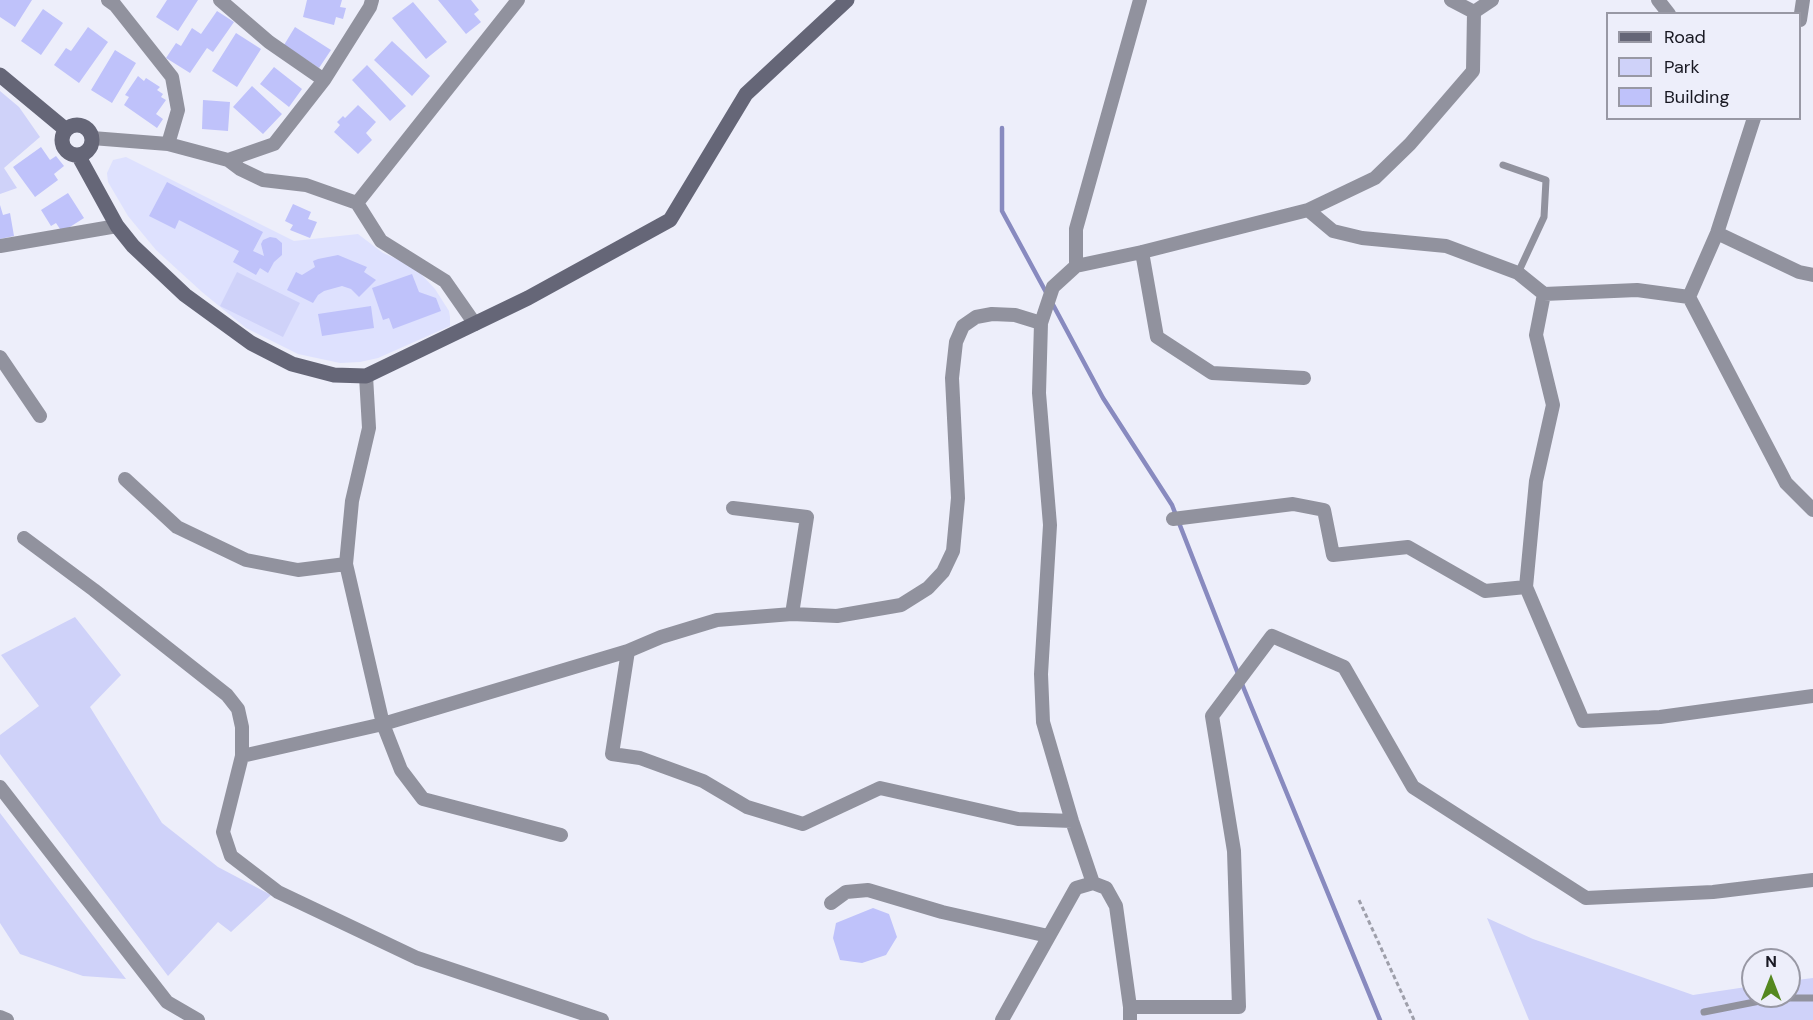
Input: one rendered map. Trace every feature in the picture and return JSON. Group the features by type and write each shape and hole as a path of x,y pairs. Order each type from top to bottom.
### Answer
{"street":[{"path":"108,0 115,5 172,77 178,110 168,144"},
{"path":"220,0 269,42 324,80"},
{"path":"228,160 274,144 324,80 370,7 372,0"},
{"path":"357,203 518,0"},
{"path":"78,155 117,226 133,246 185,295 251,343 292,364 334,375 366,376 528,298 670,220 746,94 847,0"},
{"path":"1076,266 1076,229 1140,0"},
{"path":"1451,0 1474,12"},
{"path":"1474,12 1492,0"},
{"path":"1658,0 1667,12"},
{"path":"1093,883 1043,722 1041,674 1050,525 1039,393 1041,323 1053,287 1076,266 1142,252 1308,210 1375,178 1410,144 1473,71 1474,12"},
{"path":"0,75 65,129"},
{"path":"1689,297 1717,233 1753,120"},
{"path":"74,124 84,126 91,133 92,138 90,147 83,154 78,155 73,155 64,149 61,139 65,129 74,124"},
{"path":"92,138 168,144 228,160 240,169 263,180 306,185 357,203 381,241 445,281 475,324"},
{"path":"1308,210 1333,231 1362,238 1446,246 1518,273 1544,294 1636,290 1689,297"},
{"path":"0,246 117,226"},
{"path":"1717,233 1799,272 1813,274"},
{"path":"1142,252 1157,337 1212,373 1304,378"},
{"path":"1544,294 1536,335 1553,405 1536,481 1526,587 1583,721 1660,717 1813,696"},
{"path":"1689,297 1786,483 1813,510"},
{"path":"242,756 383,724 628,651 661,637 717,620 792,614 837,616 901,605 928,588 943,572 952,551 958,498 952,378 956,342 963,326 976,317 992,314 1015,315 1041,323"},
{"path":"0,357 40,416"},
{"path":"366,376 369,428 352,501 346,564 383,724 401,770 423,799 561,835"},
{"path":"125,479 177,527 246,560 298,570 346,564"},
{"path":"1173,519 1293,504 1324,510 1334,555 1408,546 1485,591 1526,587"},
{"path":"733,508 807,517 792,614"},
{"path":"24,538 227,695 238,709 242,727 242,756 223,832 231,856 278,892 417,958 602,1020"},
{"path":"1002,1020 1076,888 1093,883 1106,888 1116,906 1130,1013 1239,1007 1233,851 1212,716 1272,636 1344,667 1413,787 1586,898 1713,892 1813,879"},
{"path":"628,651 612,754 640,758 702,781 747,807 803,824 880,788 1018,819 1072,821"},
{"path":"0,787 167,1002 198,1020"},
{"path":"831,903 846,892 868,890 942,912 1048,936"},
{"path":"0,1017 8,1020"}],"lane":[{"path":"1503,165 1546,180 1544,217 1518,273"},
{"path":"1704,1012 1775,998 1813,998"}],"path":[{"path":"1359,900 1414,1020"}],"shaded area":[{"path":"126,157 294,241 358,234 383,253 404,262 420,273 435,289 449,311 450,326 378,358 340,363 298,354 246,328 156,250 128,216 108,182 107,173 113,160"}],"green space":[{"path":"0,91 19,107 40,137 4,168 17,188 0,194"},
{"path":"237,272 300,303 283,337 220,306"},
{"path":"75,617 121,675 90,707 162,823 218,867 271,895 231,932 218,922 168,976 0,754 0,735 39,706 1,655"},
{"path":"0,813 126,979 83,976 20,954 0,923"},
{"path":"1487,918 1533,939 1693,995 1741,988 1741,1008 1801,1008 1801,980 1813,978 1813,1020 1529,1020"}],"building":[{"path":"0,0 32,0 15,27 0,17"},
{"path":"167,0 198,0 178,31 156,17"},
{"path":"307,0 342,0 340,7 346,8 343,19 336,17 334,25 303,17"},
{"path":"438,0 471,0 479,10 474,14 481,22 466,34"},
{"path":"413,2 447,42 426,59 392,18"},
{"path":"43,9 63,23 41,55 21,41"},
{"path":"217,11 234,22 213,52 207,48 190,73 166,58 176,43 181,46 192,28 201,34"},
{"path":"88,27 108,42 79,83 54,65 66,48 71,51"},
{"path":"295,27 331,50 319,68 284,45"},
{"path":"236,33 261,49 237,87 212,71"},
{"path":"392,41 430,76 412,96 374,60"},
{"path":"115,50 136,63 112,103 91,90"},
{"path":"367,65 406,106 390,121 352,80"},
{"path":"274,67 302,89 289,107 260,84"},
{"path":"138,76 160,87 157,90 166,100 156,114 163,119 157,128 124,105 129,97 125,95"},
{"path":"252,86 282,114 263,134 233,107"},
{"path":"203,100 230,102 228,131 202,129"},
{"path":"358,105 376,122 366,133 372,140 358,154 334,132 340,125 337,122 343,116 345,118"},
{"path":"41,147 50,160 56,156 64,166 54,174 58,180 35,197 13,167"},
{"path":"167,182 263,232 253,251 264,256 261,244 263,240 270,237 282,243 282,255 274,262 268,273 260,268 256,275 233,262 239,251 179,220 175,229 149,216"},
{"path":"68,193 84,218 62,232 56,223 51,226 41,210"},
{"path":"293,204 311,212 308,219 317,222 310,238 290,230 293,225 285,221"},
{"path":"0,205 3,215 10,213 14,236 0,239"},
{"path":"338,255 367,267 364,272 376,280 359,297 351,289 342,286 324,291 313,303 287,290 296,272 302,275 315,267 313,261"},
{"path":"412,274 419,292 436,298 441,311 393,329 389,318 383,320 372,288"},
{"path":"371,306 374,328 322,336 318,314"},
{"path":"873,908 889,914 897,937 886,955 862,963 840,960 833,938 836,923"}],"waterway":[{"path":"1002,128 1002,211 1047,294"},
{"path":"1051,301 1103,398 1172,505 1244,689 1380,1020"}]}
